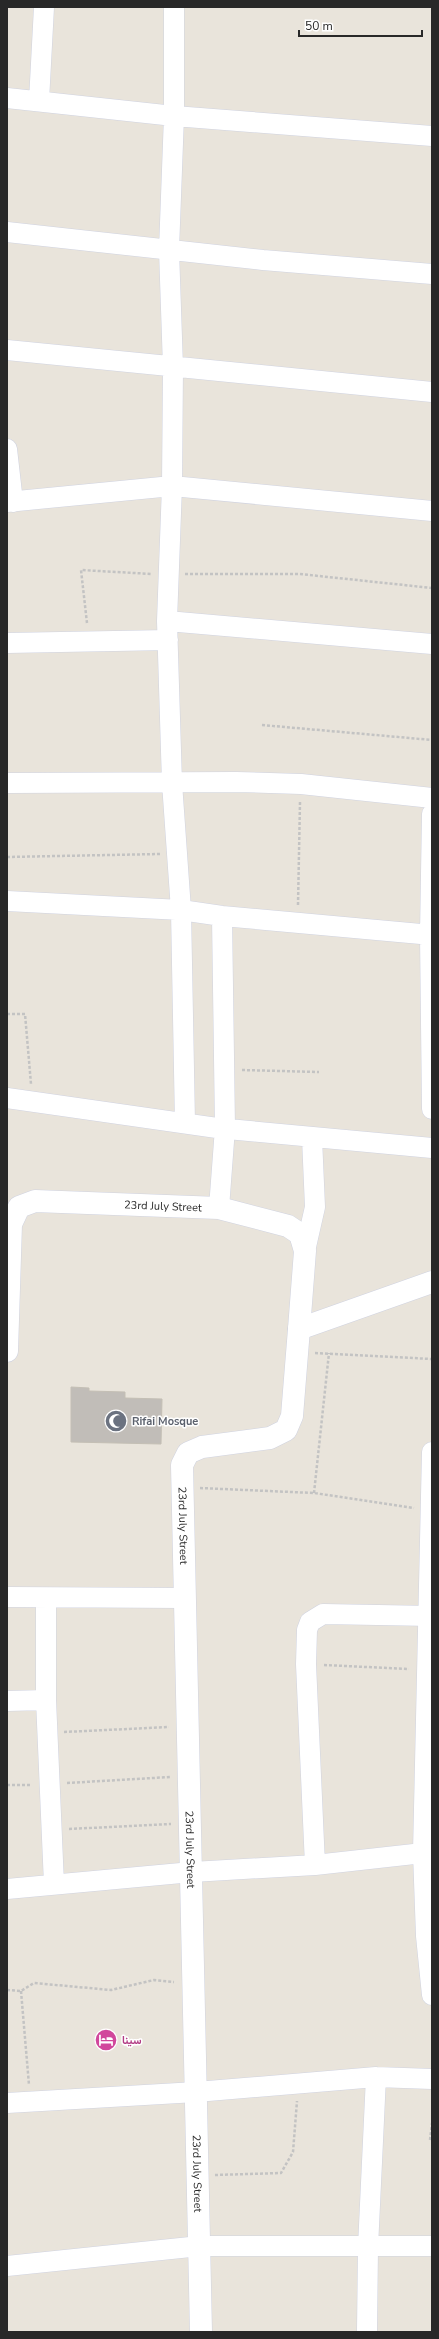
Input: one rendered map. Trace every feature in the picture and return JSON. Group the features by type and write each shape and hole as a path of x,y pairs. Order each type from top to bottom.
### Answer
{"street":[{"path":"39,101 44,7"},
{"path":"174,7 174,116 169,250 173,366 172,486 168,574 168,630 172,783 181,910 185,1123"},
{"path":"7,98 174,116 432,136"},
{"path":"7,232 169,250 432,274"},
{"path":"7,350 432,392"},
{"path":"7,449 10,502 172,486 432,511"},
{"path":"7,643 89,642 168,630 432,644"},
{"path":"7,783 236,782 301,784 432,798"},
{"path":"432,814 432,1109"},
{"path":"7,901 181,910 222,916 431,935"},
{"path":"218,1208 225,1128 222,916"},
{"path":"7,1098 225,1128 312,1138 432,1148"},
{"path":"305,1251 315,1207 312,1138"},
{"name":"23rd July Street","path":"7,1351 11,1224 19,1207 35,1201 218,1208 288,1226 300,1234 305,1251 292,1416 286,1430 270,1438 202,1447 188,1453 182,1465 186,1598 188,1776 192,1872 192,1983 199,2176 201,2332"},
{"path":"299,1329 432,1282"},
{"path":"432,1452 429,1616 426,1670 426,1936 432,1995"},
{"path":"7,1597 186,1598"},
{"path":"46,1598 46,1700 54,1884"},
{"path":"314,1865 306,1664 307,1630 310,1622 323,1614 429,1616"},
{"path":"7,1702 46,1700"},
{"path":"7,1889 192,1872 314,1865 427,1852"},
{"path":"7,2103 196,2092 376,2077 432,2079"},
{"path":"367,2332 368,2246 376,2077"},
{"path":"7,2266 200,2246 432,2246"}],"path":[{"path":"89,642 81,570 168,574 300,574 432,588"},
{"path":"262,725 432,740"},
{"path":"297,923 301,784"},
{"path":"7,857 176,854"},
{"path":"7,1014 25,1014 33,1101"},
{"path":"225,1069 262,1072 319,1072"},
{"path":"297,1352 432,1359"},
{"path":"314,1493 329,1353"},
{"path":"182,1488 314,1493 430,1510"},
{"path":"306,1664 426,1670"},
{"path":"48,1733 188,1726"},
{"path":"7,1785 188,1776"},
{"path":"52,1830 190,1823"},
{"path":"7,1990 21,1992 34,1983 111,1990 154,1980 192,1983"},
{"path":"21,1992 30,2101"},
{"path":"199,2176 281,2173 293,2152 298,2083"},
{"path":"430,2140 432,2123"}],"building":[{"name":"Rifai Mosque","path":"71,1387 89,1388 89,1391 125,1392 125,1398 162,1399 161,1444 71,1442"}],"place":[{"name":"Rifai Mosque","path":"116,1421"},
{"name":"سينا","path":"106,2040"}]}
